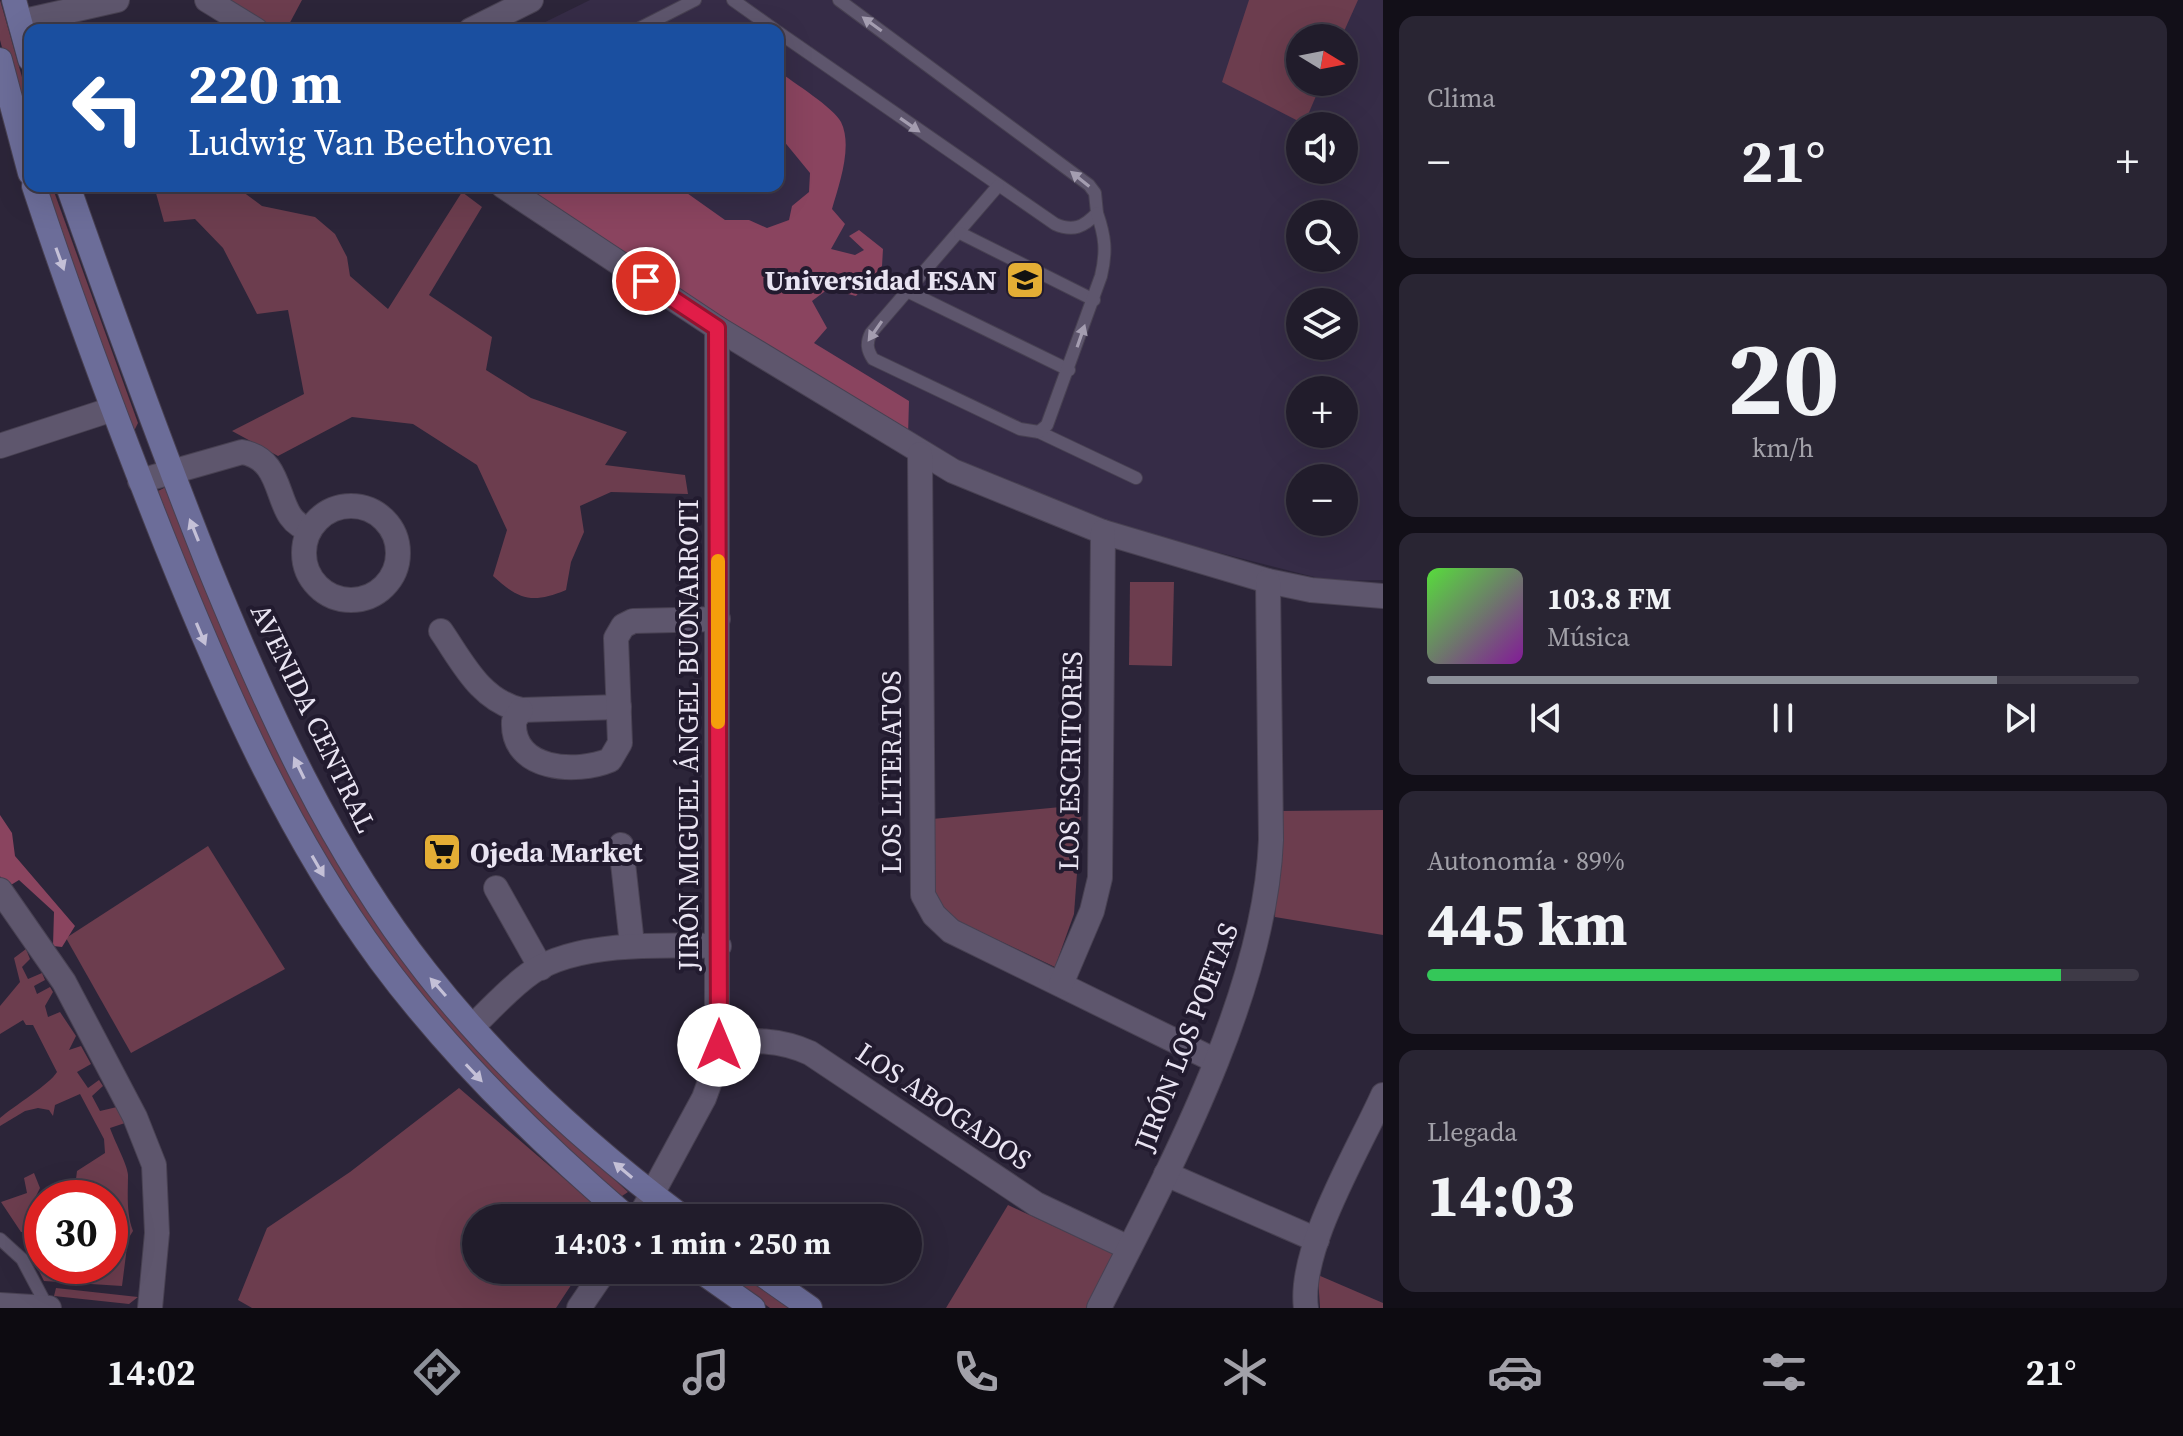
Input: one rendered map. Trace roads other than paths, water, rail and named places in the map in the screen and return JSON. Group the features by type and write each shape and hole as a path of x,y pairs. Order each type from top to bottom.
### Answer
{"street":[{"path":"24,37 17,11 117,0"},
{"path":"207,0 246,24"},
{"path":"483,24 531,0"},
{"path":"0,60 24,150"},
{"path":"36,192 140,481 224,688 283,803 343,907 398,984 451,1048 585,1182 611,1204"},
{"name":"AVENIDA CENTRAL","path":"70,192 170,472 255,679 310,791 403,941 473,1026 533,1087 665,1204"},
{"path":"512,192 717,328 920,454 953,471 1103,532 1268,581 1311,590 1383,596"},
{"name":"JIRÓN MIGUEL ÁNGEL BUONARROTI","path":"645,1204 710,1086 719,1045 717,328"},
{"path":"0,446 113,409"},
{"path":"140,481 242,452 256,454 268,463 291,518 299,527 310,529"},
{"name":"LOS LITERATOS","path":"920,454 923,895 934,915 951,931 1214,1060"},
{"name":"LOS ESCRITORES","path":"1061,984 1092,911 1100,878 1103,532"},
{"name":"JIRÓN LOS POETAS","path":"1099,1308 1166,1174 1249,970 1269,882 1268,581"},
{"path":"521,710 514,721 519,741 534,760 560,767 610,760 620,743 616,638 623,626 633,621 718,619"},
{"path":"441,631 484,694 521,710 619,707"},
{"path":"621,845 632,944"},
{"path":"496,888 541,968"},
{"path":"0,890 64,982 135,1117 154,1165 157,1233 150,1308"},
{"path":"473,1026 511,990 541,968 632,944 719,946"},
{"name":"LOS ABOGADOS","path":"719,1045 736,1041 783,1043 810,1053 1036,1204 1129,1248"},
{"path":"1306,1308 1307,1266 1383,1095"},
{"path":"1166,1174 1317,1240"},
{"path":"579,1308 595,1284"},
{"path":"719,1284 753,1308"},
{"path":"776,1284 810,1308"},
{"path":"3,1305 48,1308"}],"lane":[{"path":"648,24 695,0"},
{"path":"733,0 767,24"},
{"path":"839,0 1089,185 1095,193 1107,255 1069,370 1047,425 1039,432"},
{"path":"784,36 998,186 1065,229 1088,223 1097,213"},
{"path":"998,186 871,333 867,346 873,359 1020,429 1039,432 1136,478"},
{"path":"960,233 1094,300"},
{"path":"909,292 1069,370"},
{"path":"0,1239 22,1259 48,1308"}],"place":[{"name":"Universidad ESAN","path":"1025,280"},
{"name":"Ojeda Market","path":"442,852"}]}
